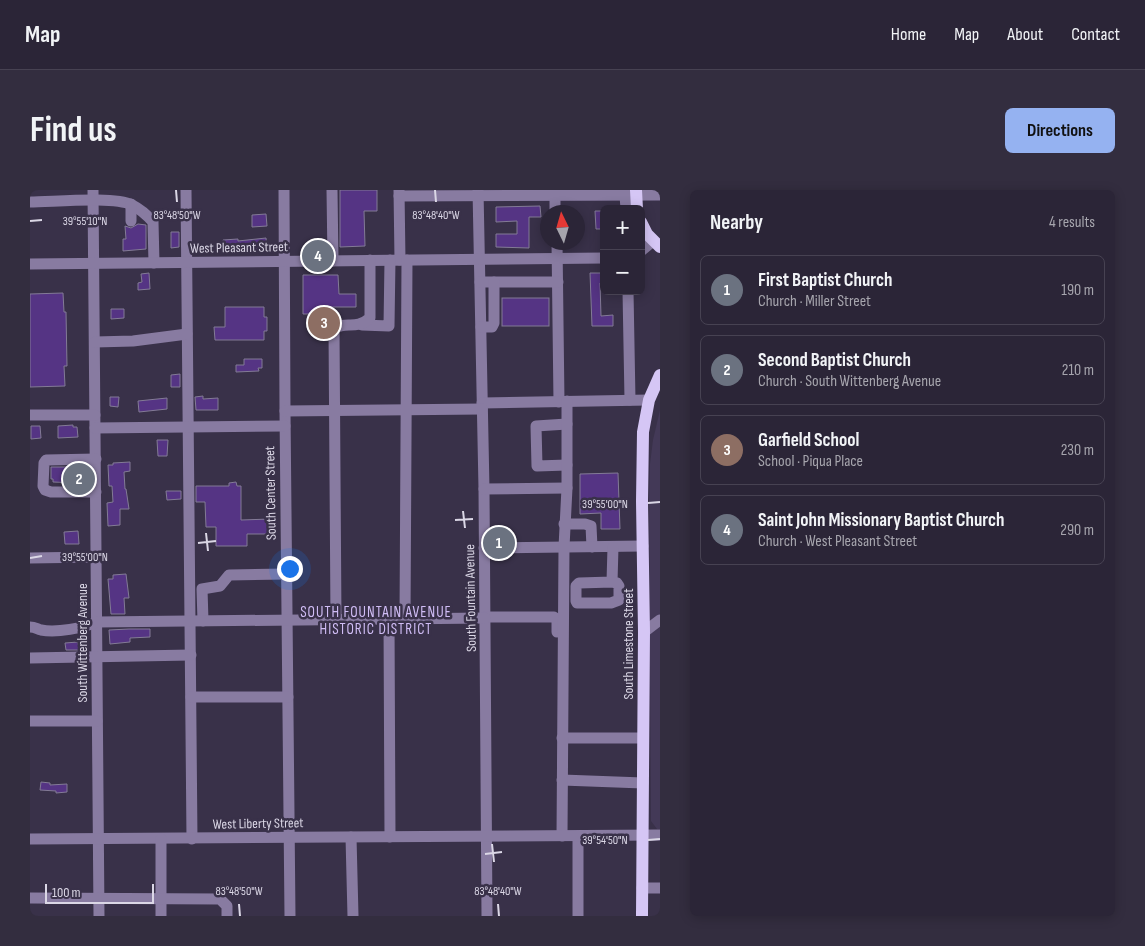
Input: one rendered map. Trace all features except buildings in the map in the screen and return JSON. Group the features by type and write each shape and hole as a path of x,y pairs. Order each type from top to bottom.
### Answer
{"main road":[{"path":"645,230 656,244"},
{"name":"South Limestone Street","path":"642,916 644,432 650,400 660,375"}],"street":[{"path":"186,190 192,839"},
{"name":"South Center Street","path":"284,190 290,916"},
{"path":"332,190 333,261"},
{"path":"406,619 407,410 399,260 399,193 660,195"},
{"name":"South Fountain Avenue","path":"478,193 484,488 486,916"},
{"path":"30,202 93,196 131,204 153,222 154,263"},
{"name":"South Wittenberg Avenue","path":"93,196 98,916"},
{"path":"131,204 131,220"},
{"path":"643,250 656,244"},
{"path":"557,250 563,401 567,424 567,488 564,524 562,836"},
{"name":"West Pleasant Street","path":"30,264 600,258"},
{"path":"362,325 370,318 370,260"},
{"path":"336,620 334,329 339,326 389,326 399,260"},
{"path":"480,282 558,282"},
{"path":"481,327 492,327 494,324 494,282"},
{"path":"628,295 630,400"},
{"path":"95,342 133,341 188,334"},
{"path":"285,411 407,410 563,401 650,400"},
{"path":"30,415 95,414"},
{"path":"567,424 536,426 537,466 567,465"},
{"path":"96,428 285,426"},
{"path":"96,459 46,460 44,463 43,486 45,490 51,492 96,492"},
{"path":"484,488 567,488"},
{"path":"564,524 585,524 591,526 592,547"},
{"path":"484,548 643,546"},
{"path":"612,582 613,547"},
{"path":"30,558 96,557"},
{"path":"204,621 202,589 220,586 229,575 286,574"},
{"path":"30,627 41,630 85,628 97,622 554,617 557,620 557,636"},
{"path":"389,619 390,837"},
{"path":"644,632 660,620"},
{"path":"30,658 191,655"},
{"path":"191,697 288,697"},
{"path":"30,721 97,721"},
{"path":"562,738 643,738"},
{"path":"562,780 643,783"},
{"name":"West Liberty Street","path":"30,839 660,835"},
{"path":"578,836 578,916"},
{"path":"351,837 353,916"},
{"path":"161,839 161,916"},
{"path":"642,888 660,888"},
{"path":"30,898 220,900 227,906 227,916"}],"shaded area":[{"path":"660,410 660,829 657,829 651,821 649,501 650,464"}],"place":[{"name":"Saint John Missionary Baptist Church","path":"318,256"},
{"name":"Garfield School","path":"324,323"},
{"name":"Second Baptist Church","path":"79,479"},
{"name":"First Baptist Church","path":"499,543"}],"district":[{"name":"SOUTH FOUNTAIN AVENUE HISTORIC DISTRICT","path":"376,620"}]}
